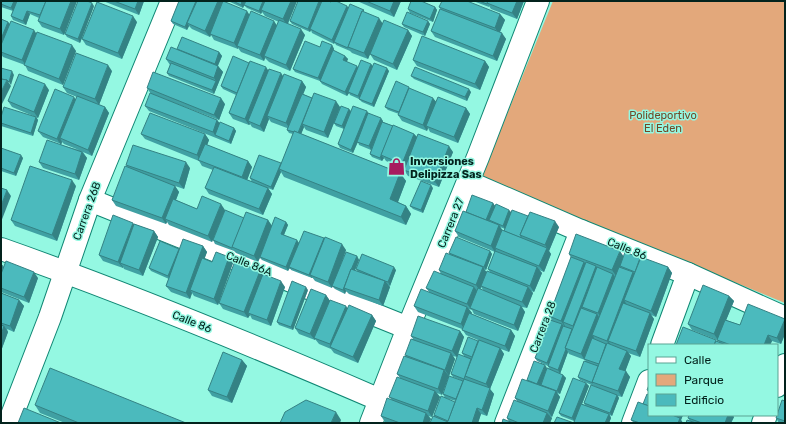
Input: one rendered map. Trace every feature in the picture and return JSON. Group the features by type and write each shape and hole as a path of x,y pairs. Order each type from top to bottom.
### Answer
{"street":[{"name":"Carrera 26B","path":"9,423 50,317 90,200 172,1"},
{"name":"Carrera 27","path":"372,423 408,328 468,182 538,1"},
{"name":"Calle 86","path":"468,182 580,231 688,274 785,318"},
{"name":"Calle 86A","path":"90,200 408,328"},
{"name":"Carrera 28","path":"506,423 580,231"},
{"name":"Calle 86","path":"1,249 65,272 278,356 380,400"},
{"path":"662,344 688,274"},
{"path":"778,383 785,365"},
{"path":"633,423 648,384"}],"green space":[{"name":"Polideportivo El Eden","path":"553,1 785,1 785,303 481,178"}],"building":[{"path":"1,1 14,1 11,8 1,4"},
{"path":"17,1 46,1 40,15 27,11 23,21 11,16"},
{"path":"46,1 71,1 60,29 38,21"},
{"path":"78,1 87,1 92,3 78,39 65,34"},
{"path":"114,1 138,1 135,9"},
{"path":"179,1 196,1 185,27 171,21"},
{"path":"197,1 218,1 205,31 187,23"},
{"path":"223,1 247,11 234,43 210,34"},
{"path":"233,1 242,1 241,5"},
{"path":"246,1 263,1 259,11 244,5"},
{"path":"265,1 291,1 283,19 261,10"},
{"path":"298,1 319,1 308,29 290,21"},
{"path":"322,1 336,1 347,6 332,40 310,29"},
{"path":"366,1 394,1 390,11"},
{"path":"411,1 421,1 435,7 430,19 408,9"},
{"path":"442,1 467,1 500,14 495,28 439,7"},
{"path":"479,1 488,1 487,4"},
{"path":"488,1 517,1 512,13 487,3"},
{"path":"97,2 133,16 118,53 82,39"},
{"path":"350,4 364,10 362,11 348,48 334,42"},
{"path":"440,9 502,33 493,56 431,31"},
{"path":"251,11 274,21 260,55 237,46"},
{"path":"362,11 379,18 364,53 348,47"},
{"path":"407,12 428,21 423,32 402,24"},
{"path":"1,19 8,22 1,39"},
{"path":"279,20 301,29 286,65 264,56"},
{"path":"384,20 408,30 393,64 370,54"},
{"path":"11,21 34,30 22,60 1,52 1,45"},
{"path":"37,32 72,45 59,79 24,65"},
{"path":"422,36 485,61 475,84 413,60"},
{"path":"182,37 219,52 215,64 177,49"},
{"path":"305,41 320,47 322,41 332,45 318,78 293,69"},
{"path":"171,47 218,66 214,78 166,59"},
{"path":"333,50 345,56 343,60 357,66 345,92 320,81"},
{"path":"76,53 108,65 95,99 63,87"},
{"path":"233,56 249,63 237,93 221,86"},
{"path":"361,60 371,64 358,96 348,92"},
{"path":"250,61 266,67 245,119 229,113"},
{"path":"171,63 216,81 212,90 167,73"},
{"path":"374,63 387,68 372,104 359,99"},
{"path":"415,67 469,89 465,97 411,76"},
{"path":"1,68 12,71 9,82 1,79"},
{"path":"269,69 281,73 260,126 248,121"},
{"path":"153,72 221,98 214,115 147,88"},
{"path":"19,74 45,84 34,112 8,101"},
{"path":"284,74 302,81 286,123 267,116"},
{"path":"1,79 7,80 1,92"},
{"path":"396,81 409,87 399,112 385,107"},
{"path":"409,88 433,98 423,125 398,115"},
{"path":"55,89 74,97 57,139 38,131"},
{"path":"150,93 217,120 213,132 145,106"},
{"path":"314,93 336,101 324,132 302,124"},
{"path":"302,94 312,98 298,133 287,130"},
{"path":"77,96 105,107 88,150 60,138"},
{"path":"438,97 466,108 454,137 426,126"},
{"path":"341,106 349,109 342,126 334,123"},
{"path":"353,106 367,111 351,150 338,144"},
{"path":"4,107 36,117 31,133 1,123"},
{"path":"150,113 205,134 197,155 141,134"},
{"path":"368,113 381,118 369,146 357,142"},
{"path":"220,122 234,128 229,141 215,135"},
{"path":"382,122 393,126 380,158 370,154"},
{"path":"393,125 414,134 402,164 381,155"},
{"path":"294,131 400,173 390,199 406,206 401,217 279,169"},
{"path":"418,134 449,146 435,182 404,170"},
{"path":"47,140 82,152 75,174 39,162"},
{"path":"205,144 248,161 242,177 198,160"},
{"path":"133,145 186,162 179,183 126,165"},
{"path":"1,148 21,155 14,173 1,168"},
{"path":"259,155 281,163 271,187 250,178"},
{"path":"30,166 72,180 52,235 11,220"},
{"path":"125,166 175,186 162,218 112,200"},
{"path":"214,167 268,188 259,209 205,188"},
{"path":"421,181 431,185 421,210 410,206"},
{"path":"1,188 7,190 1,206"},
{"path":"472,195 493,203 486,220 466,212"},
{"path":"202,196 221,204 208,236 165,219 173,199 197,209"},
{"path":"496,204 509,210 503,226 489,220"},
{"path":"225,210 244,218 232,248 213,240"},
{"path":"512,210 528,216 520,235 521,238 504,231"},
{"path":"463,211 499,225 491,246 455,231"},
{"path":"246,212 268,220 254,256 232,247"},
{"path":"530,212 555,221 545,245 520,235"},
{"path":"113,215 133,223 118,262 99,255"},
{"path":"275,217 286,222 281,234 297,240 286,267 260,257"},
{"path":"134,224 154,231 139,270 120,263"},
{"path":"502,230 547,248 539,266 495,248"},
{"path":"304,231 324,238 309,275 289,267"},
{"path":"576,234 620,251 612,270 569,254"},
{"path":"325,237 342,244 328,282 310,275"},
{"path":"456,237 490,251 484,267 449,253"},
{"path":"183,239 203,246 186,293 166,286"},
{"path":"160,241 179,249 168,276 149,268"},
{"path":"495,251 537,267 530,286 488,269"},
{"path":"216,252 229,257 214,299 190,290 202,258 212,262"},
{"path":"346,252 357,256 343,290 332,286"},
{"path":"625,252 640,258 635,272 620,266"},
{"path":"446,253 483,267 476,285 439,270"},
{"path":"362,254 394,267 388,282 356,269"},
{"path":"571,257 584,262 561,321 549,316"},
{"path":"641,257 668,267 651,311 624,300"},
{"path":"6,261 34,272 24,297 1,288 1,274"},
{"path":"235,261 260,271 244,312 219,303"},
{"path":"586,262 596,266 573,326 563,322"},
{"path":"597,267 613,274 598,313 582,307"},
{"path":"619,267 633,272 607,341 592,335"},
{"path":"351,269 385,281 379,300 344,288"},
{"path":"434,271 474,287 467,304 426,288"},
{"path":"487,271 528,287 522,302 481,286"},
{"path":"263,274 281,281 267,320 248,313"},
{"path":"292,281 306,287 291,327 277,322"},
{"path":"703,285 729,296 714,334 688,324"},
{"path":"478,288 521,306 514,325 470,308"},
{"path":"311,289 326,295 310,334 295,328"},
{"path":"421,289 467,307 461,324 414,306"},
{"path":"1,293 19,300 10,326 1,323"},
{"path":"330,300 346,306 330,344 314,338"},
{"path":"623,303 650,313 636,351 608,341"},
{"path":"748,304 785,319 777,338 768,335 764,344 728,344 717,340 725,320 740,325"},
{"path":"349,305 372,315 353,357 330,347"},
{"path":"581,308 597,314 581,354 565,348"},
{"path":"469,313 511,330 505,346 462,330"},
{"path":"418,316 460,331 452,351 411,336"},
{"path":"550,320 562,324 547,363 535,358"},
{"path":"1,325 4,326 1,335"},
{"path":"563,326 572,329 558,370 548,366"},
{"path":"683,327 716,340 714,344 676,344"},
{"path":"468,337 478,341 472,357 462,353"},
{"path":"592,338 606,344 599,364 584,359"},
{"path":"411,339 451,353 445,370 405,355"},
{"path":"479,340 500,348 486,384 465,376"},
{"path":"716,341 724,344 714,344"},
{"path":"607,343 627,351 619,369 626,371 618,391 592,382"},
{"path":"223,352 242,360 227,397 208,390"},
{"path":"458,354 471,359 464,379 451,374"},
{"path":"404,356 444,370 438,389 397,374"},
{"path":"534,361 545,365 537,384 527,380"},
{"path":"584,361 598,366 592,382 593,383 578,377"},
{"path":"50,368 186,423 79,423 35,405"},
{"path":"547,368 563,375 557,391 541,385"},
{"path":"449,376 463,381 456,399 443,394"},
{"path":"397,377 435,391 428,411 389,397"},
{"path":"573,378 586,383 572,418 559,413"},
{"path":"464,379 490,388 482,410 477,408 472,423 447,423"},
{"path":"522,379 556,391 548,411 515,398"},
{"path":"591,385 617,395 610,413 584,403"},
{"path":"647,394 648,406 643,404"},
{"path":"441,396 455,402 448,421 434,415"},
{"path":"387,398 426,413 423,423 400,423 381,416"},
{"path":"306,400 336,412 331,423 280,423 285,412"},
{"path":"514,400 547,413 543,423 519,423 507,418"},
{"path":"782,400 785,401 785,421 776,418 778,416"},
{"path":"638,402 648,406 648,416 675,416 680,418 678,423 640,423 631,420"},
{"path":"581,404 609,414 605,423 574,422"},
{"path":"24,408 61,423 18,423"},
{"path":"433,416 448,422 430,423"},
{"path":"689,416 728,416 725,423 702,423 688,418"},
{"path":"557,417 574,423 554,423"},
{"path":"503,419 513,423 502,423"},
{"path":"687,420 696,423 686,423"}],"place":[{"name":"Inversiones Delipizza Sas","path":"397,167"}]}
